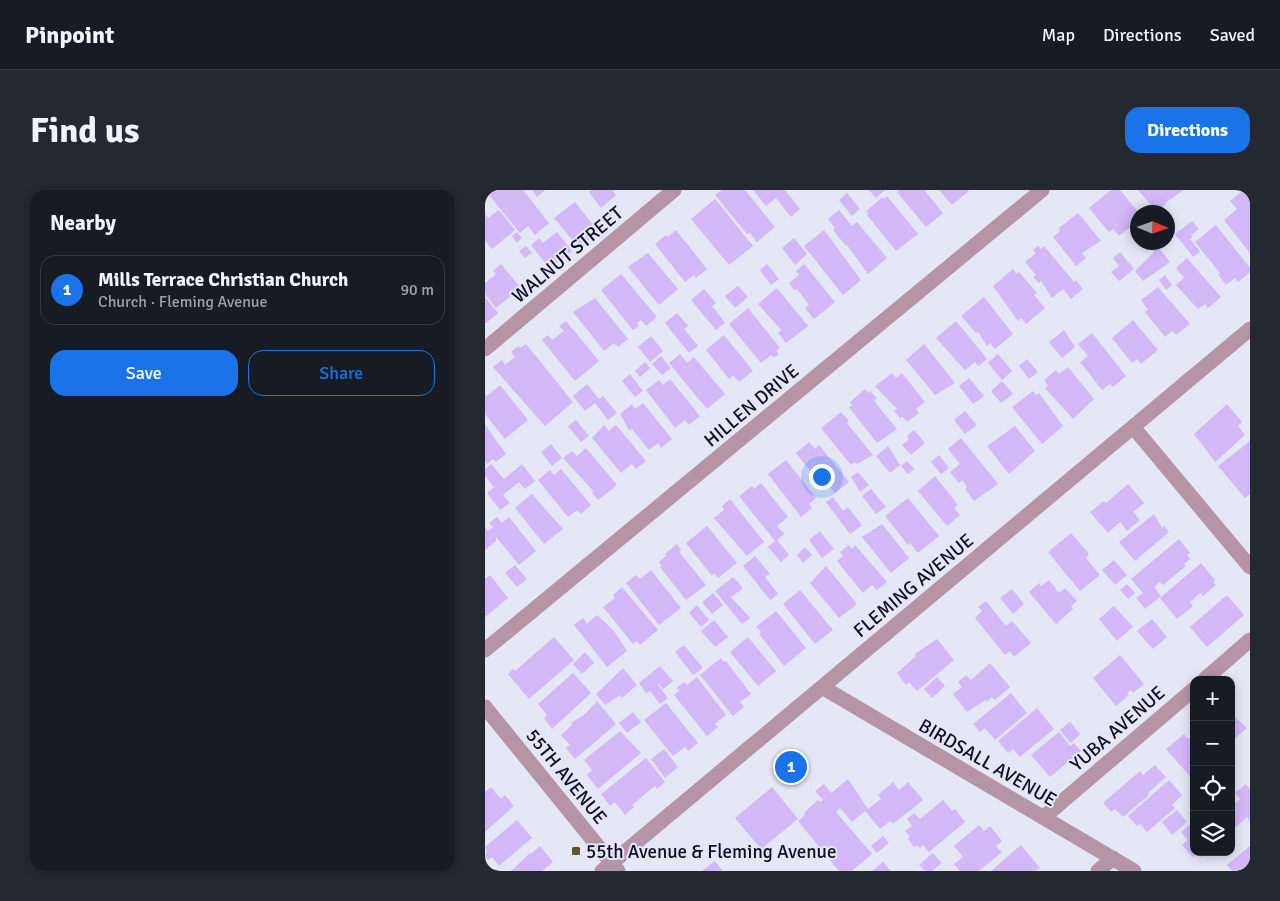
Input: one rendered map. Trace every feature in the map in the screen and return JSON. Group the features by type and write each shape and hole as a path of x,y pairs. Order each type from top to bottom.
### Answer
{"street":[{"name":"WALNUT STREET","path":"485,349 674,190"},
{"name":"HILLEN DRIVE","path":"485,650 1042,190"},
{"name":"FLEMING AVENUE","path":"610,868 822,687 1134,428 1250,329"},
{"path":"1134,428 1250,567"},
{"path":"1209,676 1250,640"},
{"name":"BIRDSALL AVENUE","path":"822,687 1135,871"},
{"name":"YUBA AVENUE","path":"1044,818 1190,692"},
{"name":"55TH AVENUE","path":"485,707 610,868"},
{"path":"1097,871 1113,858"}],"building":[{"path":"496,190 523,190 549,223 535,235 528,226 520,233 489,195"},
{"path":"532,190 545,190 537,197"},
{"path":"591,190 612,190 616,195 601,208 589,192"},
{"path":"722,190 745,190 775,227 757,242 750,233 747,234 715,195"},
{"path":"753,190 785,190 800,209 791,217 776,198 766,206"},
{"path":"869,190 885,190 876,198"},
{"path":"899,190 924,190 943,213 926,227 897,192"},
{"path":"939,190 968,190 969,191 952,205"},
{"path":"1111,190 1120,190 1132,205 1130,205 1130,227 1119,236 1113,229 1109,232 1089,208"},
{"path":"1138,190 1184,190 1165,205 1151,205"},
{"path":"1244,190 1250,196 1250,253 1224,220 1237,209 1230,201"},
{"path":"847,193 860,209 852,216 839,200"},
{"path":"887,196 918,234 896,251 867,215 866,211 883,197 884,199"},
{"path":"715,199 753,246 729,265 691,219"},
{"path":"575,202 594,226 589,230 594,236 579,248 554,218"},
{"path":"499,210 515,230 492,249 485,241 485,214 488,218"},
{"path":"839,210 852,226 857,222 887,258 868,274 847,245 833,230 835,228 828,219"},
{"path":"1078,213 1101,241 1082,253 1086,258 1076,266 1053,237 1060,231 1059,228"},
{"path":"1192,221 1199,229 1191,235 1193,237 1190,239 1200,252 1193,257 1175,234"},
{"path":"1216,225 1250,268 1250,272 1238,282 1235,278 1226,285 1218,274 1220,273 1195,242"},
{"path":"676,230 707,269 696,278 694,275 685,282 655,244"},
{"path":"824,230 861,280 843,295 804,246"},
{"path":"517,232 522,238 517,243 512,236"},
{"path":"557,232 572,251 550,269 531,245 539,238 543,243"},
{"path":"794,238 807,254 795,265 782,248"},
{"path":"526,246 532,253 525,258 519,251"},
{"path":"1038,246 1041,249 1044,246 1074,282 1076,280 1083,289 1071,299 1063,289 1052,298 1041,281 1039,283 1033,277 1036,275 1025,262 1036,253 1033,250"},
{"path":"1152,250 1161,250 1170,262 1143,281 1135,271 1154,252"},
{"path":"1120,252 1134,269 1119,281 1111,272 1119,266 1113,258"},
{"path":"648,253 678,289 659,305 628,267"},
{"path":"1187,258 1221,297 1208,308 1205,304 1198,309 1176,285 1184,278 1176,268"},
{"path":"501,264 521,288 496,308 485,294 485,283 496,274 493,271"},
{"path":"767,264 779,279 771,285 760,270"},
{"path":"804,264 835,302 814,319 805,308 809,305 797,289 794,290 789,283 799,275 796,271"},
{"path":"1013,269 1017,274 1019,272 1037,293 1034,295 1045,308 1026,324 1021,318 1018,321 993,286"},
{"path":"621,274 657,317 646,326 641,320 637,323 639,326 633,330 601,290"},
{"path":"1165,275 1172,285 1166,290 1159,280"},
{"path":"738,286 748,297 735,308 725,296"},
{"path":"1158,287 1190,324 1176,335 1172,331 1165,337 1145,312 1148,310 1141,300"},
{"path":"777,288 808,326 786,343 778,333 781,330 758,304"},
{"path":"704,289 716,303 712,306 725,323 716,330 691,300"},
{"path":"485,297 498,313 485,324"},
{"path":"984,297 1013,334 995,349 990,343 987,346 978,332 976,333 961,316"},
{"path":"595,298 628,339 618,347 614,343 604,351 573,312"},
{"path":"748,308 780,348 777,350 778,356 774,357 771,355 761,363 729,324"},
{"path":"677,313 688,326 684,329 698,346 689,353 665,323"},
{"path":"1133,320 1158,350 1141,364 1137,359 1132,363 1112,338"},
{"path":"566,321 599,361 575,381 542,340 548,335 552,340 564,331 559,326"},
{"path":"956,321 987,359 978,366 975,362 965,370 936,338"},
{"path":"1064,330 1075,347 1062,358 1049,342"},
{"path":"1092,333 1126,376 1113,387 1110,384 1102,390 1080,362 1088,356 1078,344"},
{"path":"724,335 753,371 739,382 733,375 729,379 706,350"},
{"path":"651,336 663,351 650,362 638,347"},
{"path":"526,344 573,402 545,426 493,367 502,360 505,365 515,357 511,352 518,346 520,348"},
{"path":"924,344 955,383 935,395 906,360"},
{"path":"680,354 687,363 694,357 725,394 707,409 669,363"},
{"path":"998,354 1012,371 1002,380 988,363"},
{"path":"661,356 671,368 662,375 652,364"},
{"path":"1027,359 1038,372 1029,379 1019,366"},
{"path":"645,362 650,368 640,377 635,371"},
{"path":"1068,367 1094,399 1073,419 1045,388 1048,386 1044,380 1056,370 1059,374"},
{"path":"892,373 896,378 902,373 925,402 916,409 919,413 907,422 902,416 900,418 894,411 897,409 875,386"},
{"path":"630,374 643,391 635,397 622,381"},
{"path":"969,378 984,396 973,404 959,386"},
{"path":"670,379 700,416 689,425 685,420 675,428 646,390 659,380 663,385"},
{"path":"1002,381 1013,394 1001,403 991,391"},
{"path":"587,384 599,399 603,396 617,413 608,420 595,403 585,411 573,396"},
{"path":"500,385 528,420 505,439 485,414 485,394 487,396"},
{"path":"865,389 877,398 874,401 897,429 877,443 849,407 852,405 850,402"},
{"path":"1033,391 1036,395 1039,393 1063,426 1042,444 1012,407"},
{"path":"643,403 672,439 661,448 658,443 649,450 632,429 629,430 620,414 632,404 635,409"},
{"path":"1227,404 1242,422 1238,426 1245,435 1215,462 1194,434"},
{"path":"965,411 977,425 965,434 954,420"},
{"path":"841,412 849,421 847,423 873,455 857,464 855,462 851,465 821,428"},
{"path":"576,420 589,436 581,442 568,426"},
{"path":"485,425 506,454 496,462 493,459 487,464 485,461"},
{"path":"604,425 609,431 616,425 646,461 636,469 632,464 621,473 592,438"},
{"path":"1015,426 1035,451 1009,474 987,446"},
{"path":"914,430 925,443 911,455 902,445 909,439 907,436"},
{"path":"961,438 998,484 974,501 965,489 967,487 962,480 959,483 950,472 960,464 948,449"},
{"path":"1250,441 1250,494 1245,498 1218,466"},
{"path":"809,442 815,449 819,445 849,482 835,493 827,484 823,487 796,453"},
{"path":"551,444 562,458 552,466 541,452"},
{"path":"888,446 900,465 890,473 876,456"},
{"path":"586,448 617,485 598,500 592,493 594,492 563,458 572,451 577,456"},
{"path":"939,455 949,468 941,474 931,462"},
{"path":"786,460 816,498 809,504 812,508 801,517 768,474"},
{"path":"907,461 914,469 908,474 901,466"},
{"path":"491,464 504,479 522,464 535,481 525,489 519,482 503,495 510,503 500,510 487,493 494,487 485,476 485,469"},
{"path":"561,469 591,505 581,514 577,510 568,517 538,480 550,470 554,475"},
{"path":"858,472 869,485 860,492 851,477"},
{"path":"935,476 958,505 954,508 960,515 947,526 918,491"},
{"path":"761,483 788,517 777,526 784,534 777,540 789,555 781,562 768,547 775,541 739,496 752,486 754,489"},
{"path":"1128,484 1144,503 1133,512 1140,520 1127,531 1120,522 1108,533 1090,512 1104,501 1106,503"},
{"path":"871,489 886,507 876,514 862,496"},
{"path":"532,494 563,529 544,544 515,508"},
{"path":"833,497 843,511 848,507 862,525 850,534 826,502"},
{"path":"908,498 939,536 918,553 910,543 908,545 885,516"},
{"path":"730,499 764,542 747,556 714,518 724,510 722,506"},
{"path":"1154,514 1162,528 1164,526 1169,532 1135,561 1119,542"},
{"path":"497,517 502,523 509,517 536,551 519,565 496,537 496,541 485,550 485,527 488,531 493,527 489,523"},
{"path":"882,524 909,558 891,573 862,537"},
{"path":"707,526 737,563 718,578 714,573 712,576 686,543"},
{"path":"820,531 834,549 822,558 809,540"},
{"path":"1071,533 1089,554 1086,558 1100,575 1080,591 1048,552"},
{"path":"1179,539 1190,553 1187,555 1190,559 1184,564 1186,566 1163,585 1160,582 1154,587 1161,596 1145,609 1136,598 1143,593 1131,579"},
{"path":"677,544 681,550 679,552 706,585 686,600 660,567 662,566 659,562"},
{"path":"849,545 852,549 855,545 887,582 877,590 872,585 863,593 837,561 843,556 840,552"},
{"path":"805,547 812,555 803,563 797,555"},
{"path":"755,556 770,574 765,577 778,594 770,600 743,566"},
{"path":"1114,560 1127,575 1115,585 1102,570"},
{"path":"1201,563 1215,580 1213,582 1216,585 1203,596 1200,593 1190,602 1193,606 1177,619 1160,598"},
{"path":"515,565 527,579 517,587 505,573"},
{"path":"826,566 857,604 839,618 810,583"},
{"path":"651,570 681,608 659,625 626,583 636,575 640,579"},
{"path":"490,575 508,598 485,617 485,579"},
{"path":"733,577 743,588 731,597 750,618 742,624 715,591"},
{"path":"1049,580 1059,593 1065,588 1077,601 1071,606 1073,609 1056,624 1029,592 1039,583 1041,586"},
{"path":"1127,584 1135,593 1128,599 1120,590"},
{"path":"622,587 658,630 640,645 637,641 633,644 603,607 615,598 613,595"},
{"path":"1012,589 1024,604 1013,614 1000,598"},
{"path":"800,590 833,630 815,644 783,604"},
{"path":"713,593 723,605 712,614 702,602"},
{"path":"1227,595 1244,615 1207,647 1190,627"},
{"path":"986,601 1006,626 1012,621 1031,643 1014,657 1010,651 1005,655 975,618 982,611 978,607"},
{"path":"697,605 709,620 701,627 689,613"},
{"path":"1114,606 1133,627 1117,641 1099,619"},
{"path":"776,611 806,648 784,666 759,634 761,632 756,627"},
{"path":"597,615 614,631 627,651 607,667 574,625 583,618 587,624"},
{"path":"1152,619 1167,637 1153,649 1137,631"},
{"path":"714,620 728,637 715,647 701,631"},
{"path":"554,637 574,660 529,699 508,674 513,669 515,671"},
{"path":"748,637 776,671 758,686 730,652"},
{"path":"937,639 954,660 917,691 909,682 906,685 897,673 916,656 915,654"},
{"path":"684,645 703,668 693,675 675,652"},
{"path":"585,652 594,663 582,674 573,664"},
{"path":"1120,655 1144,684 1133,693 1131,690 1127,693 1129,695 1116,706 1093,678"},
{"path":"721,658 724,662 726,661 751,694 740,702 744,707 733,716 700,675"},
{"path":"990,663 1010,687 995,700 992,697 986,702 985,700 967,712 953,694 962,687 958,682 966,675 971,680"},
{"path":"660,666 673,681 663,689 658,685 668,698 660,704 650,691 646,693 639,683"},
{"path":"623,668 637,685 622,698 620,695 605,705 596,694"},
{"path":"573,673 591,693 552,729 544,718 547,715 538,704"},
{"path":"697,677 726,715 715,724 718,727 707,736 674,695 679,691 677,688 684,682 687,685"},
{"path":"937,677 945,686 932,698 924,689"},
{"path":"1011,693 1027,713 995,740 985,728 980,732 973,724"},
{"path":"597,701 616,724 575,759 566,748 570,745 561,735 572,725 571,723 585,714"},
{"path":"666,703 698,743 688,751 685,747 673,756 644,720"},
{"path":"1037,708 1054,729 1020,757 1013,749 1008,753 998,741"},
{"path":"633,712 641,722 627,733 619,723"},
{"path":"1235,717 1247,728 1235,738"},
{"path":"1070,722 1080,734 1071,743 1060,730"},
{"path":"620,731 641,753 598,789 587,775 592,770 584,760"},
{"path":"1059,732 1070,746 1074,743 1081,751 1050,777 1031,755"},
{"path":"1184,734 1188,739 1190,737 1190,776 1166,749"},
{"path":"664,749 678,767 665,778 651,759"},
{"path":"646,758 665,782 657,789 655,786 632,805 634,807 625,815 615,802 610,806 601,794"},
{"path":"1155,765 1166,777 1148,793 1149,795 1123,817 1115,809 1111,812 1103,803 1140,771 1143,775"},
{"path":"848,779 868,809 881,799 878,795 893,782 899,790 908,782 923,800 893,824 890,821 880,829 865,811 852,822 840,808 836,812 872,854 852,871 839,871 798,821 818,800 820,802 823,800 815,791 824,784 831,793"},
{"path":"1169,780 1182,795 1172,805 1175,808 1147,832 1140,824 1137,826 1128,816"},
{"path":"1246,784 1250,789 1250,821 1247,817 1235,828 1235,803 1240,799 1235,793"},
{"path":"491,787 501,799 505,795 514,806 485,832 485,792"},
{"path":"772,787 798,819 761,849 735,818"},
{"path":"943,800 952,811 955,809 965,822 929,852 923,845 920,848 917,845 914,847 908,839 910,836 905,831 912,826 907,819 914,813 920,819"},
{"path":"1177,810 1187,822 1172,835 1162,822"},
{"path":"517,820 532,838 499,866 492,857 488,860 485,856 487,851 485,847"},
{"path":"1190,824 1190,854 1182,845 1188,840 1181,832"},
{"path":"979,825 984,831 990,826 1002,841 996,846 1002,852 979,871 960,871 954,864 963,857 954,846"},
{"path":"883,836 889,843 877,853 871,846"},
{"path":"1021,845 1040,868 1035,871 991,871"},
{"path":"540,846 553,862 542,871 511,871 530,853"},
{"path":"1250,846 1250,871 1232,871 1227,865"},
{"path":"933,853 942,863 932,871 925,871 919,865"},
{"path":"715,861 723,871 702,871"},
{"path":"883,862 891,871 872,871"}],"place":[{"name":"Mills Terrace Christian Church","path":"791,767"},
{"name":"55th Avenue & Fleming Avenue","path":"576,851"}]}
